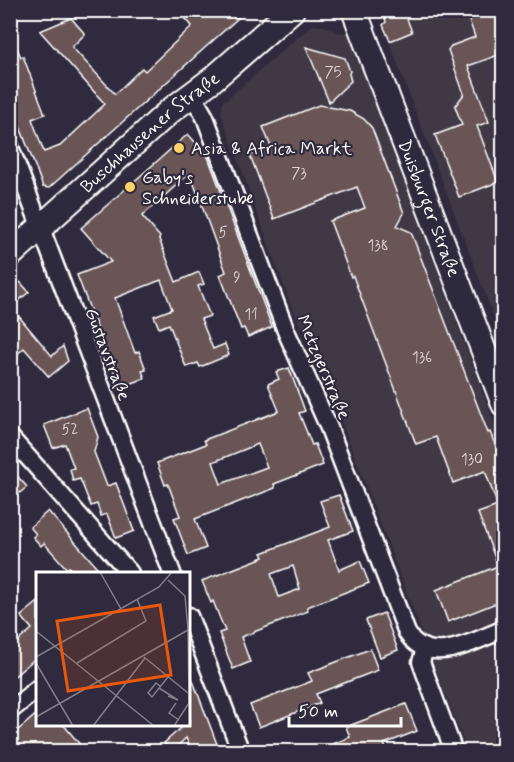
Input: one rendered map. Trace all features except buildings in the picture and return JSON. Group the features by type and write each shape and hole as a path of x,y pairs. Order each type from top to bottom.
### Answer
{"main road":[{"name":"Buschhausener Straße","path":"10,255 170,111 193,96 292,10"},
{"name":"Duisburger Straße","path":"354,10 504,404"}],"street":[{"name":"Metzgerstraße","path":"193,96 205,117 286,331 329,428 407,633 416,644 425,649"},
{"name":"Gustavstraße","path":"10,147 172,572"},
{"path":"10,437 129,572"},
{"path":"190,619 241,752"},
{"path":"453,752 421,662 425,649 442,651 504,629"},
{"path":"10,711 36,690"}],"shaded area":[{"path":"381,11 503,11 503,341 383,26 385,21"},
{"path":"312,25 349,33 503,447 503,751 467,751 321,368 290,303 221,114 223,102"}],"place":[{"name":"Asia & Africa Markt","path":"179,148"},
{"name":"Gaby's Schneiderstube","path":"130,187"}]}
